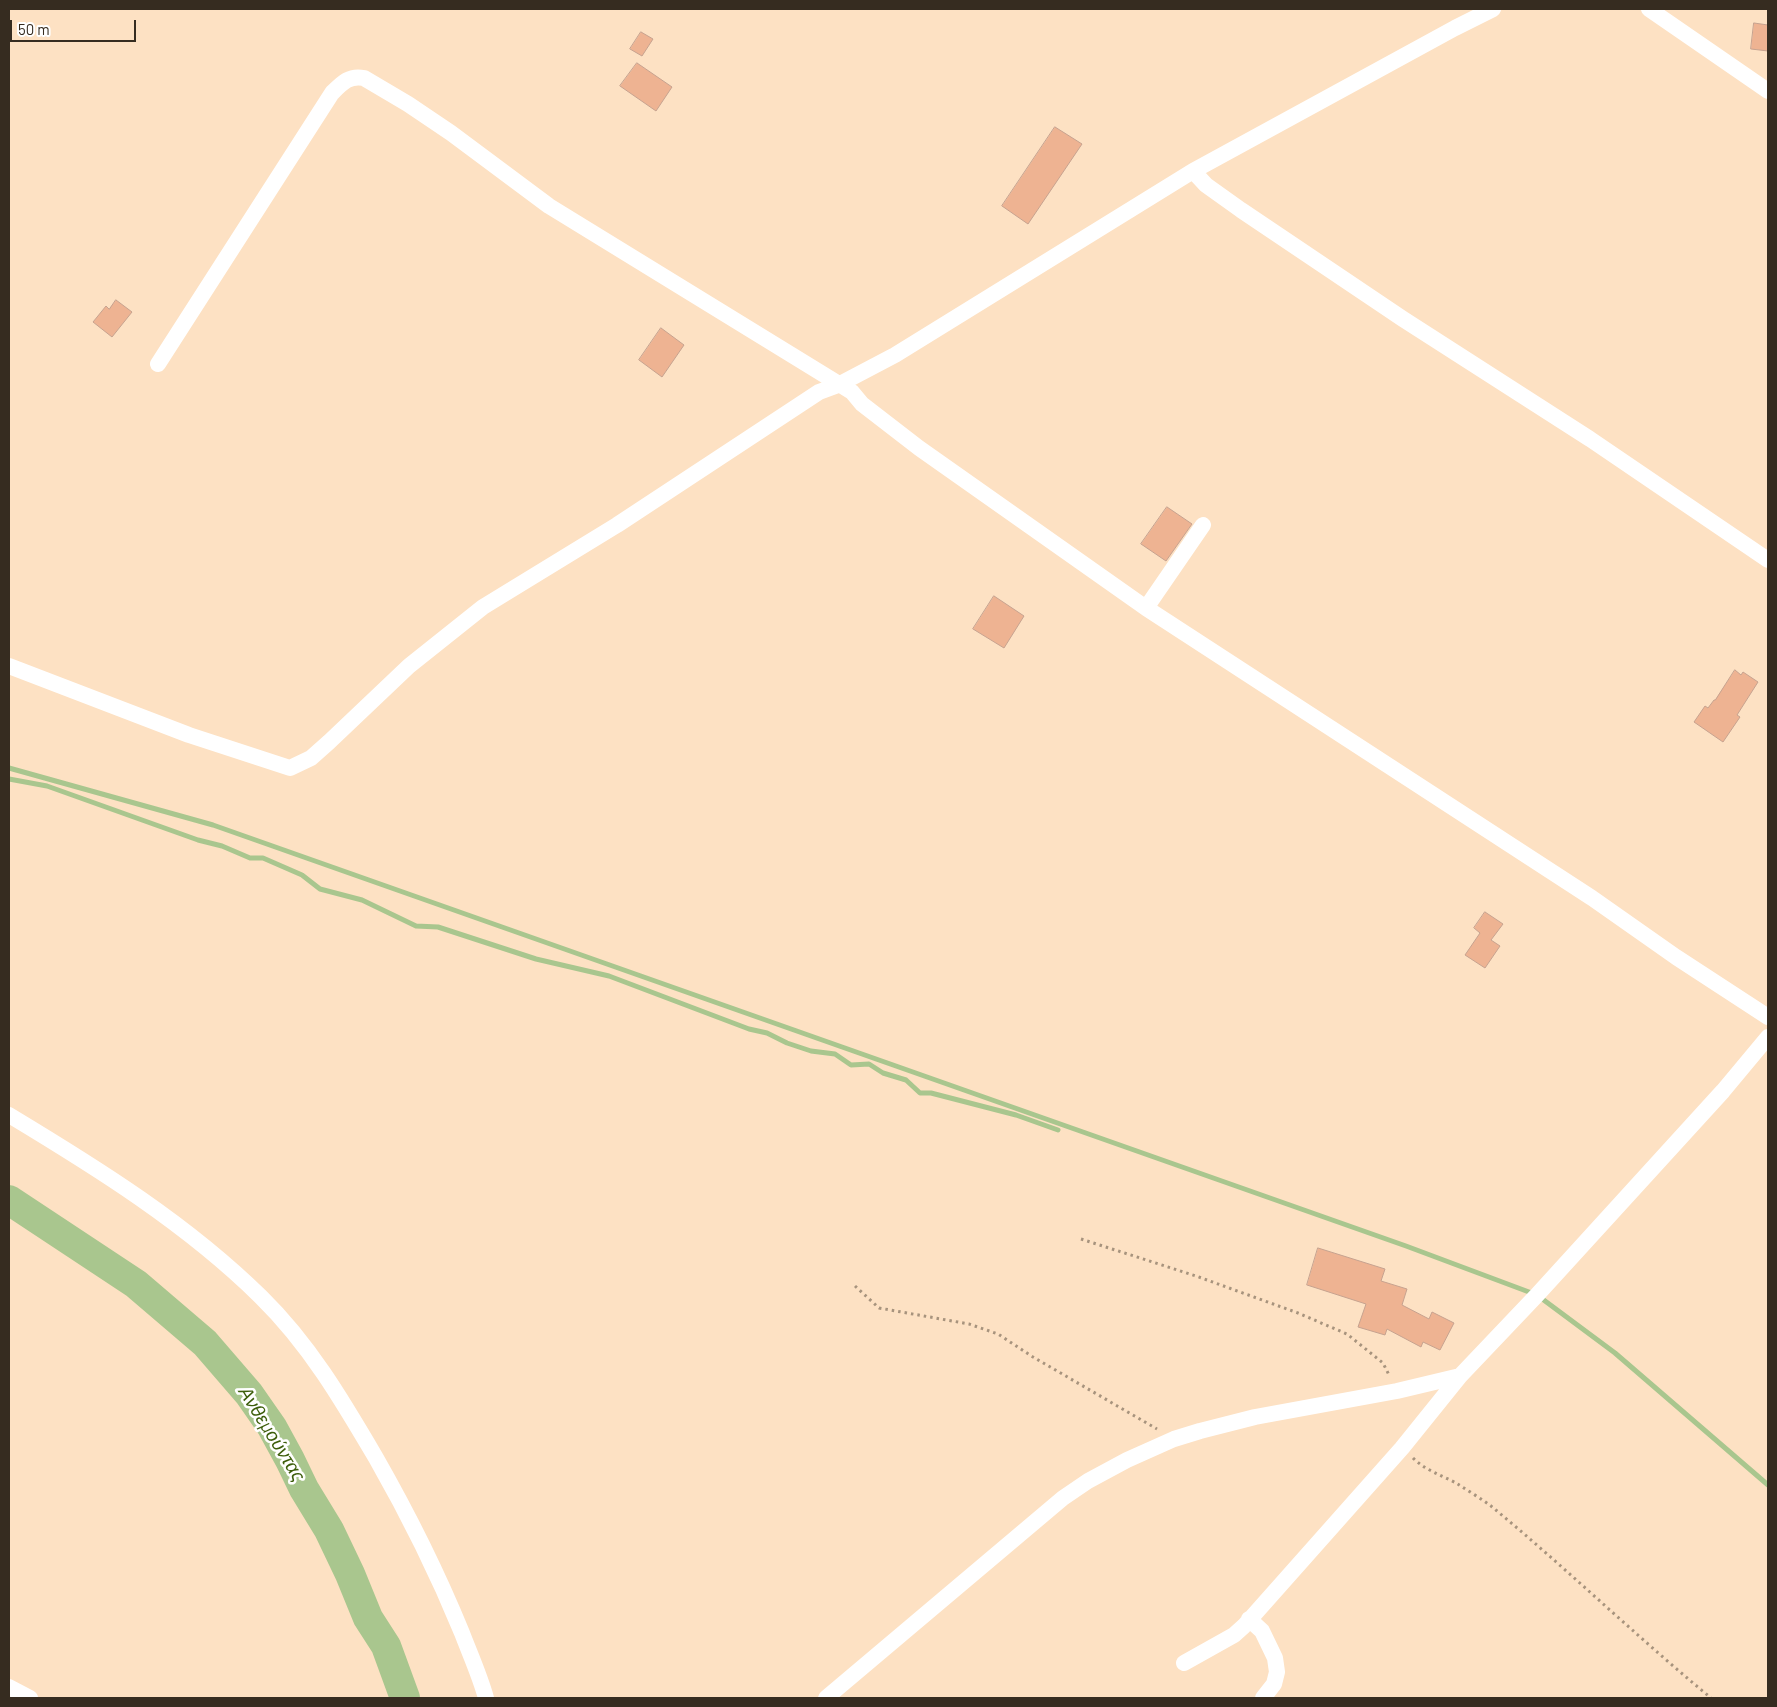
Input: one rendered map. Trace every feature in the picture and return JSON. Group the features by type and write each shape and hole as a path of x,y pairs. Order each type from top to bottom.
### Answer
{"street":[{"path":"9,666 234,751 290,768 298,766 311,758 329,742 409,666 482,607 617,525 819,392 838,385 895,355 1193,171 1493,9"},
{"path":"1649,9 1768,91"},
{"path":"158,364 332,93 344,80 356,76 364,78 428,117 549,206 852,392 862,404 919,448 1146,608 1592,898 1676,957 1768,1017"},
{"path":"1193,171 1206,186 1249,216 1403,319 1590,439 1768,560"},
{"path":"1146,608 1203,525"},
{"path":"1184,1663 1234,1635 1249,1620 1402,1448 1460,1376 1537,1295 1768,1037"},
{"path":"9,1115 129,1190 212,1252 262,1297 308,1349 351,1415 402,1503 445,1592 486,1698"},
{"path":"826,1698 1063,1498 1088,1481 1119,1464 1174,1439 1231,1423 1397,1391 1460,1376"},
{"path":"1249,1620 1262,1631 1275,1658 1277,1672 1274,1684 1263,1698"},
{"path":"9,1687 30,1698"}],"path":[{"path":"1081,1238 1280,1306 1347,1334 1383,1363 1397,1391"},
{"path":"856,1286 879,1308 969,1324 998,1334 1174,1439"},
{"path":"1402,1448 1420,1465 1456,1483 1488,1504 1711,1698"}],"building":[{"path":"1754,23 1768,25 1768,51 1751,49"},
{"path":"641,32 653,39 642,56 630,49"},
{"path":"637,63 672,87 656,111 620,86"},
{"path":"1055,127 1082,144 1028,224 1002,206"},
{"path":"116,300 132,312 112,337 93,322 106,306 109,309"},
{"path":"661,328 684,345 662,377 639,360"},
{"path":"1167,507 1192,524 1166,561 1141,544"},
{"path":"994,596 1024,616 1004,648 973,629"},
{"path":"1735,670 1741,675 1743,672 1758,682 1737,715 1740,717 1723,742 1694,722 1705,706 1708,708 1715,700"},
{"path":"1485,912 1503,924 1491,940 1500,946 1485,968 1465,955 1480,933 1474,928"},
{"path":"1318,1248 1385,1269 1381,1281 1407,1289 1402,1305 1429,1319 1432,1312 1454,1323 1440,1350 1423,1342 1421,1347 1387,1329 1385,1335 1358,1327 1366,1304 1307,1285"}],"waterway":[{"path":"9,768 213,825 1406,1246 1537,1295 1615,1353 1768,1485"},
{"path":"9,779 47,786 198,840 222,846 250,858 263,858 302,875 320,889 362,900 416,926 438,927 536,959 609,976 749,1029 767,1033 787,1043 811,1051 835,1054 851,1065 869,1064 883,1073 906,1080 920,1093 931,1093 1016,1115 1058,1130"},
{"name":"Ανθεμούντας","path":"9,1200 136,1284 205,1343 249,1394 272,1427 304,1489 329,1530 368,1618 386,1646 405,1698"}]}
